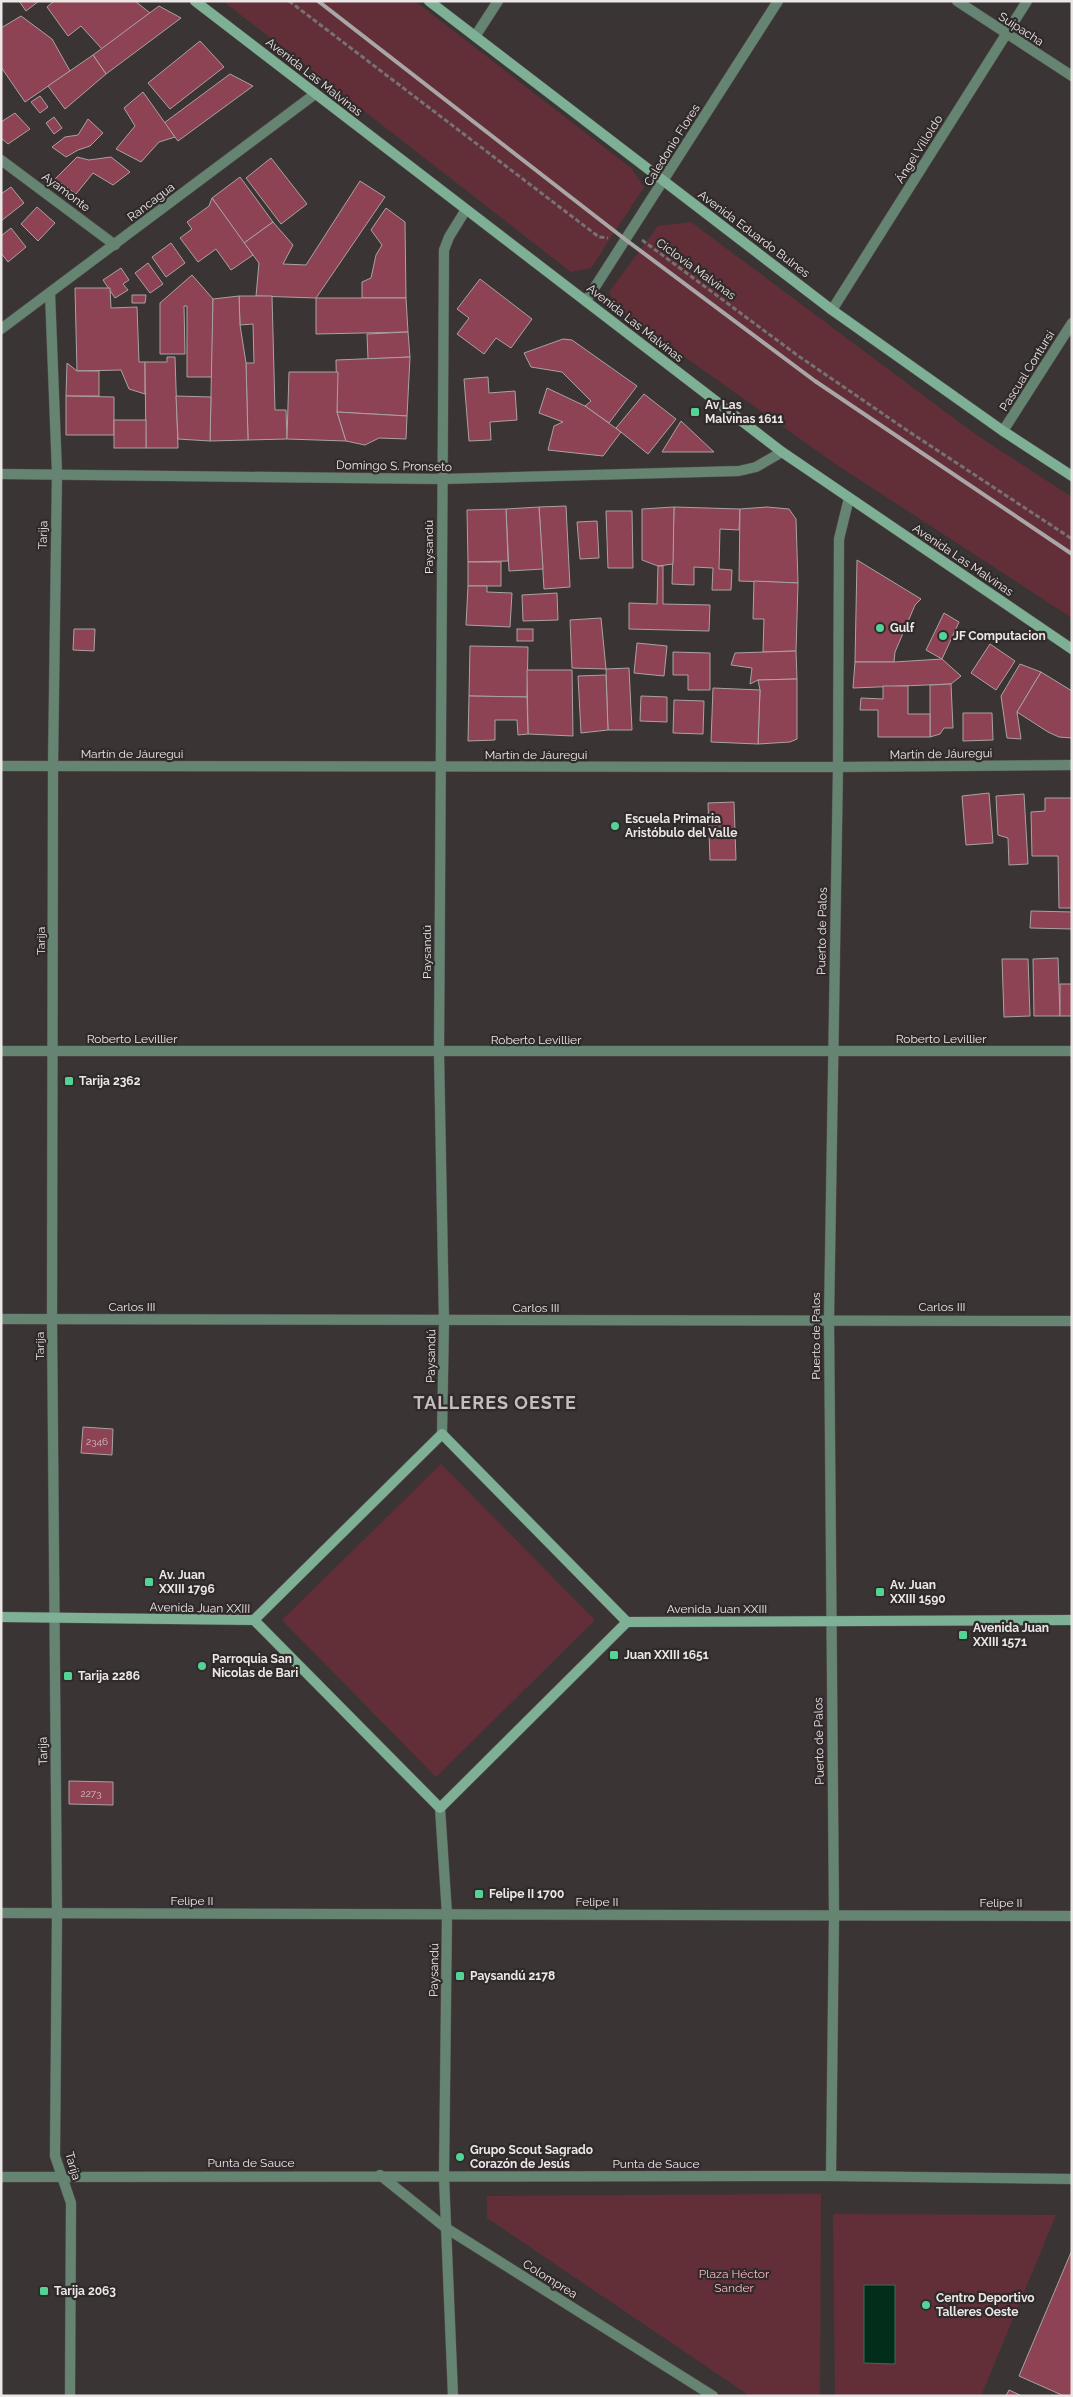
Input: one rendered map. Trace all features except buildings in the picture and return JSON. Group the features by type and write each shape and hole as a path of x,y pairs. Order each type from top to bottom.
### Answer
{"main road":[{"name":"Avenida Las Malvinas","path":"195,1 782,452 1072,649"},
{"name":"Avenida Eduardo Bulnes","path":"429,1 476,35 832,310 1004,431 1072,476"},
{"path":"254,1620 442,1434 627,1622 440,1808"},
{"name":"Avenida Juan XXIII","path":"1,1617 254,1620 440,1808"},
{"name":"Avenida Juan XXIII","path":"627,1622 1072,1620"}],"street":[{"path":"476,35 498,1"},
{"name":"Caledonio Flores","path":"586,301 778,1"},
{"name":"Suipacha","path":"957,1 1072,76"},
{"name":"Ángel Villoldo","path":"832,310 1027,1"},
{"name":"Rancagua","path":"1,329 315,94"},
{"name":"Ayamonte","path":"1,160 115,245"},
{"name":"Paysandú","path":"442,1434 444,1321 439,1052 441,479 444,250 449,237 465,210"},
{"name":"Tarija","path":"50,293 56,473 53,766 52,1320 57,1913 55,2156 71,2203 70,2396"},
{"name":"Pascual Contursi","path":"1004,431 1072,323"},
{"name":"Domingo S. Pronseto","path":"1,474 56,473 441,479 739,472 756,467 782,452"},
{"name":"Puerto de Palos","path":"831,2176 834,1916 828,1319 838,767 839,539 849,498"},
{"name":"Martín de Jáuregui","path":"1,766 838,767 1072,765"},
{"name":"Roberto Levillier","path":"1,1051 1072,1051"},
{"name":"Carlos III","path":"1,1319 444,1321 828,1319 1072,1321"},
{"name":"Paysandú","path":"440,1808 447,1914 444,2177 453,2396"},
{"name":"Felipe II","path":"1,1913 1072,1916"},
{"name":"Punta de Sauce","path":"1,2177 380,2175 444,2177 831,2176 1072,2179"},
{"name":"Colomprea","path":"380,2175 446,2228 713,2396"}],"path":[{"name":"Ciclovia Malvinas","path":"289,1 599,237 643,240 814,366 911,433 1072,539"}],"green space":[{"path":"223,1 415,1 631,168 644,187 591,268 571,272"},
{"path":"691,222 975,434 1072,497 1072,618 837,465 616,308 609,292 658,226"},
{"path":"441,1464 595,1620 436,1777 282,1620"},
{"name":"Plaza Héctor Sander","path":"821,2194 820,2396 750,2396 487,2218 487,2196"},
{"name":"Centro Deportivo Talleres Oeste","path":"833,2214 1056,2215 981,2396 835,2396"}],"shaded area":[{"path":"864,2285 895,2285 895,2364 864,2363"}],"railway":[{"path":"318,1 626,240 815,381 1072,554"}],"place":[{"name":"Av Las Malvinas 1611","path":"695,412"},
{"name":"Gulf","path":"880,628"},
{"name":"JF Computacion","path":"943,636"},
{"name":"Escuela Primaria Aristóbulo del Valle","path":"615,826"},
{"name":"Tarija 2362","path":"69,1081"},
{"name":"Av. Juan XXIII 1796","path":"149,1582"},
{"name":"Av. Juan XXIII 1590","path":"880,1592"},
{"name":"Avenida Juan XXIII 1571","path":"963,1635"},
{"name":"Juan XXIII 1651","path":"614,1655"},
{"name":"Parroquia San Nicolas de Bari","path":"202,1666"},
{"name":"Tarija 2286","path":"68,1676"},
{"name":"Felipe II 1700","path":"479,1894"},
{"name":"Paysandú 2178","path":"460,1976"},
{"name":"Grupo Scout Sagrado Corazón de Jesús","path":"460,2157"},
{"name":"Tarija 2063","path":"44,2291"},
{"name":"Centro Deportivo Talleres Oeste","path":"926,2305"}],"district":[{"name":"TALLERES OESTE","path":"495,1403"}]}
